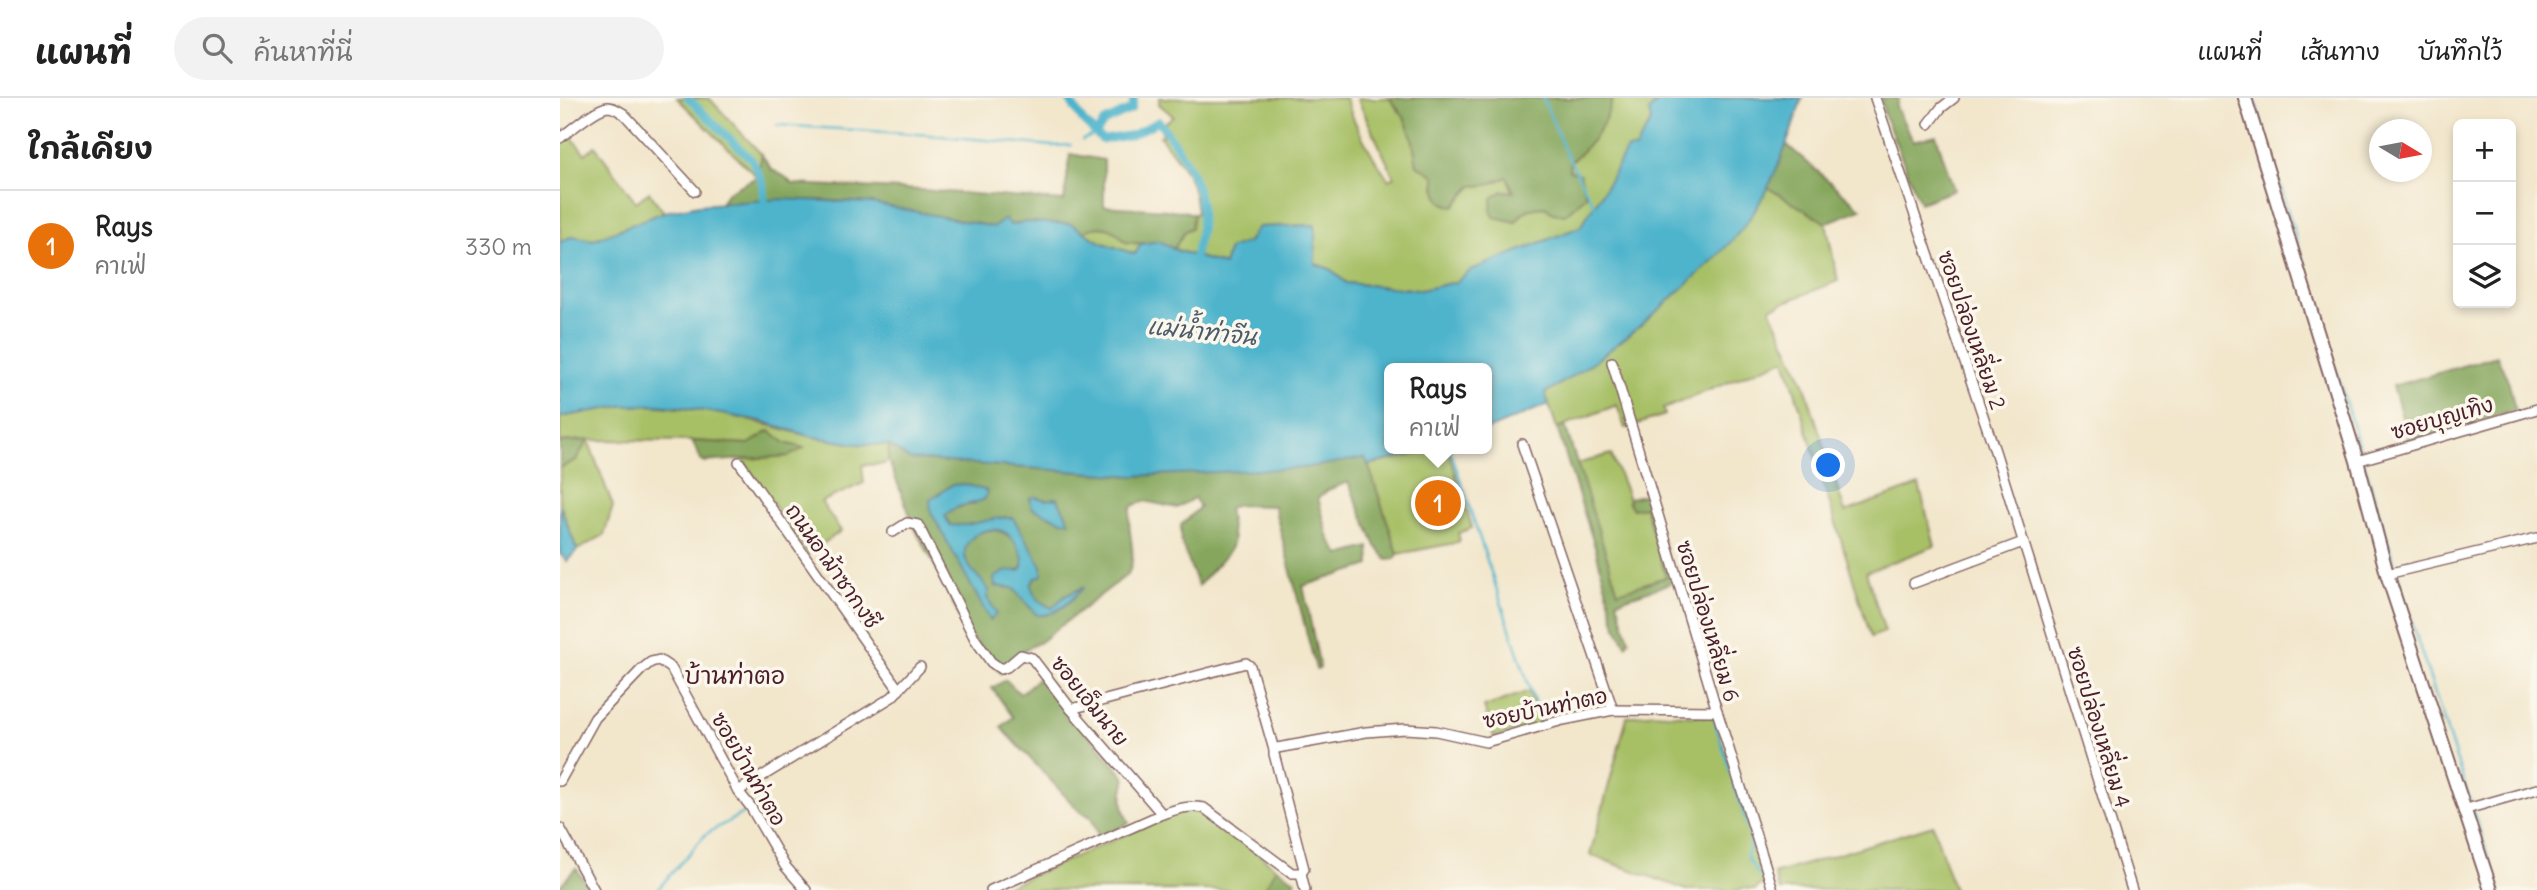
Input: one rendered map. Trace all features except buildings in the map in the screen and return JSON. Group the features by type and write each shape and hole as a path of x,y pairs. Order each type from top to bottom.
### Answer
{"street":[{"name":"ซอยปล่องเหลี่ยม 2","path":"1875,98 1996,454 2033,574"},
{"path":"1930,124 1941,108 1954,98"},
{"path":"2245,98 2357,461 2387,575 2469,808 2491,890"},
{"path":"560,138 598,111 612,107 624,114 695,191"},
{"name":"ซอยปล่องเหลี่ยม 6","path":"1612,362 1773,890"},
{"name":"ซอยบุญเทิง","path":"2357,461 2537,409"},
{"path":"1522,444 1613,710"},
{"name":"ถนนอาม้าซากงซี","path":"739,462 899,690"},
{"name":"ซอยเอ็มนาย","path":"893,531 907,523 918,525 975,639 991,662 1001,668 1007,667 1021,655 1032,658 1071,709 1162,814"},
{"path":"2387,575 2537,538"},
{"path":"1914,583 2023,542"},
{"name":"ซอยปล่องเหลี่ยม 4","path":"2033,574 2132,890"},
{"name":"ซอยบ้านท่าตอ","path":"560,781 595,718 642,669 650,662 659,660 671,668 738,791 785,866 806,890"},
{"path":"1071,709 1246,663 1250,666 1304,869 1301,873 1305,890"},
{"path":"738,791 892,697 920,667"},
{"name":"ซอยบ้านท่าตอ","path":"1273,750 1366,732 1405,729 1436,731 1486,742 1563,720 1613,710 1717,711"},
{"path":"2469,808 2537,789"},
{"path":"991,890 1162,814 1192,806 1204,808 1292,873 1301,873"},
{"path":"560,828 594,890"}],"green space":[{"path":"677,98 709,98 762,155 757,177"},
{"path":"1159,98 1345,98 1364,141 1389,180 1394,177 1357,98 1389,98 1404,116 1412,137 1417,165 1435,176 1435,188 1454,206 1472,186 1487,185 1507,177 1514,193 1503,191 1499,194 1507,219 1516,222 1522,214 1535,208 1545,207 1553,213 1565,215 1586,196 1569,170 1570,161 1597,133 1613,98 1657,98 1657,102 1649,111 1651,121 1635,150 1627,149 1580,227 1472,270 1456,282 1421,290 1346,283 1330,269 1315,264 1314,225 1258,227 1248,242 1229,249 1224,265 1174,249 1185,230 1191,228 1194,214 1197,213 1189,178 1160,136 1163,135 1160,127 1173,116 1159,104"},
{"path":"1389,98 1613,98 1597,134 1570,162 1569,170 1580,174 1586,196 1565,215 1553,213 1545,207 1535,208 1522,214 1516,222 1494,217 1491,210 1492,198 1503,191 1514,192 1507,177 1487,185 1472,186 1454,206 1443,203 1436,192 1435,176 1417,165 1412,137 1404,117"},
{"path":"1881,98 1899,98 1896,107 1913,141 1936,135 1954,190 1920,203 1884,114"},
{"path":"570,135 585,154 595,146 636,202 649,192 664,212 592,240 573,236 560,242 560,143"},
{"path":"1786,144 1861,209 1826,223 1767,187"},
{"path":"1070,154 1104,160 1104,206 1183,211 1194,214 1191,228 1185,231 1174,249 1156,243 1125,242 1116,233 1101,227 1083,232 1071,224 1027,222 994,227 871,203 817,200 721,203 728,192 757,177 762,155 772,170 793,184 1064,201"},
{"path":"1767,187 1826,223 1838,281 1770,308 1804,383 1845,512 1919,485 1935,546 1866,572 1885,632 1871,637 1785,359 1663,409 1665,415 1625,428 1617,405 1557,428 1545,393 1609,351 1667,301 1740,229"},
{"path":"1093,227 1111,230 1125,242 1141,244 1135,254 1100,242 1083,232"},
{"path":"2497,356 2509,383 2515,410 2409,441 2393,386"},
{"path":"651,405 722,413 809,436 855,444 889,445 888,459 885,464 862,465 864,483 821,502 841,531 808,554 742,459 789,456 803,448 785,443 770,431 749,444 588,440 613,506 604,535 577,550 560,505 560,468 576,460 587,440 560,442 560,417 622,406"},
{"path":"1565,425 1618,592 1666,577 1645,507 1633,509 1628,502 1629,498 1648,494 1674,579 1669,584 1617,601 1629,640 1626,645 1616,626 1596,550 1557,428"},
{"path":"769,431 785,443 804,448 789,456 702,462 692,441 749,444"},
{"path":"588,440 576,460 560,468 560,442"},
{"path":"889,445 909,459 1134,476 1366,458 1398,554 1395,559 1387,560 1376,546 1348,482 1328,490 1318,498 1329,539 1340,555 1369,547 1370,565 1303,586 1320,668 1316,669 1274,506 1237,505 1228,508 1233,540 1230,550 1198,586 1181,541 1181,525 1200,507 1194,498 1177,508 1144,501 1132,506 1130,514 1132,557 1128,574 1040,642 1016,654 1001,673 965,630 941,576 917,533 888,459","holes":["965,484 974,504 951,509 945,516 950,525 962,527 1005,517 1019,548 1006,534 989,530 979,532 966,545 966,560 987,597 990,619 930,500 952,485","1030,498 1057,498 1062,509 1042,512 1032,508","1020,549 1034,579 1031,586 1034,594 1052,608 1065,596 1082,588 1062,606 1037,615 1013,588 995,586 1023,567"]},
{"path":"1415,454 1450,454 1472,528 1458,533 1460,541 1455,543 1398,554 1368,465"},
{"path":"1611,454 1633,509 1645,506 1666,571 1666,577 1618,593 1577,464"},
{"path":"1041,676 1126,779 1123,801 1129,823 1099,838 1091,817 1080,812 1001,727 1013,717 992,688 1006,680 1020,694"},
{"path":"1529,691 1541,725 1494,737 1484,707"},
{"path":"1653,713 1714,717 1764,868 1765,881 1755,890 1687,890 1590,855 1627,717"},
{"path":"1186,808 1199,809 1211,816 1276,868 1264,890 999,890"},
{"path":"1933,825 1954,890 1779,890 1774,874"},
{"path":"576,868 590,890 560,890 560,886"},
{"path":"1276,868 1295,880 1289,890 1264,890"}],"water":[{"name":"แม่น้ำท่าจีน","path":"1657,98 1802,98 1771,180 1755,211 1738,233 1701,272 1635,330 1582,370 1545,393 1549,404 1492,428 1492,363 1384,363 1384,454 1415,454 1368,465 1365,458 1302,468 1134,476 909,459 889,445 855,444 809,436 761,421 681,407 622,406 560,417 560,242 573,236 593,240 664,212 699,205 782,199 871,203 994,227 1005,219 1010,225 1027,222 1071,224 1100,242 1135,254 1141,244 1159,241 1176,250 1224,265 1229,249 1248,242 1258,227 1315,225 1315,264 1330,269 1346,283 1421,290 1456,282 1471,270 1580,227 1627,149 1635,149 1651,122 1649,111"},
{"path":"965,484 987,491 985,499 949,512 945,516 950,525 1013,518 1042,566 1042,575 1034,579 1031,585 1038,600 1052,608 1065,596 1084,587 1057,610 1037,615 1013,588 995,586 994,578 997,576 1009,571 1020,571 1023,559 1008,534 992,529 984,531 971,539 965,552 968,565 989,590 987,598 997,613 990,620 931,512 930,500 952,485"},
{"path":"1030,498 1047,500 1057,498 1070,522 1032,508"},
{"path":"560,505 577,550 567,561 560,554"}],"waterway":[{"path":"688,98 752,160 763,183 765,209"},
{"path":"1068,98 1083,121 1102,140 1132,135 1159,121 1176,145 1196,183 1201,227 1193,265"},
{"path":"1096,134 1104,122 1132,109 1134,98"},
{"path":"1543,98 1564,149 1596,209"},
{"path":"2254,98 2362,457"},
{"path":"777,125 1053,146 1071,145"},
{"path":"1082,140 1096,134"},
{"path":"1452,454 1541,722"},
{"path":"2364,463 2471,804"},
{"path":"1714,720 1751,839 1747,857 1757,873 1765,878"},
{"path":"657,890 706,834 759,804"},
{"path":"2473,810 2499,890"}],"place":[{"name":"Rays","path":"1438,503"}],"district":[{"name":"บ้านท่าตอ","path":"735,675"}]}
